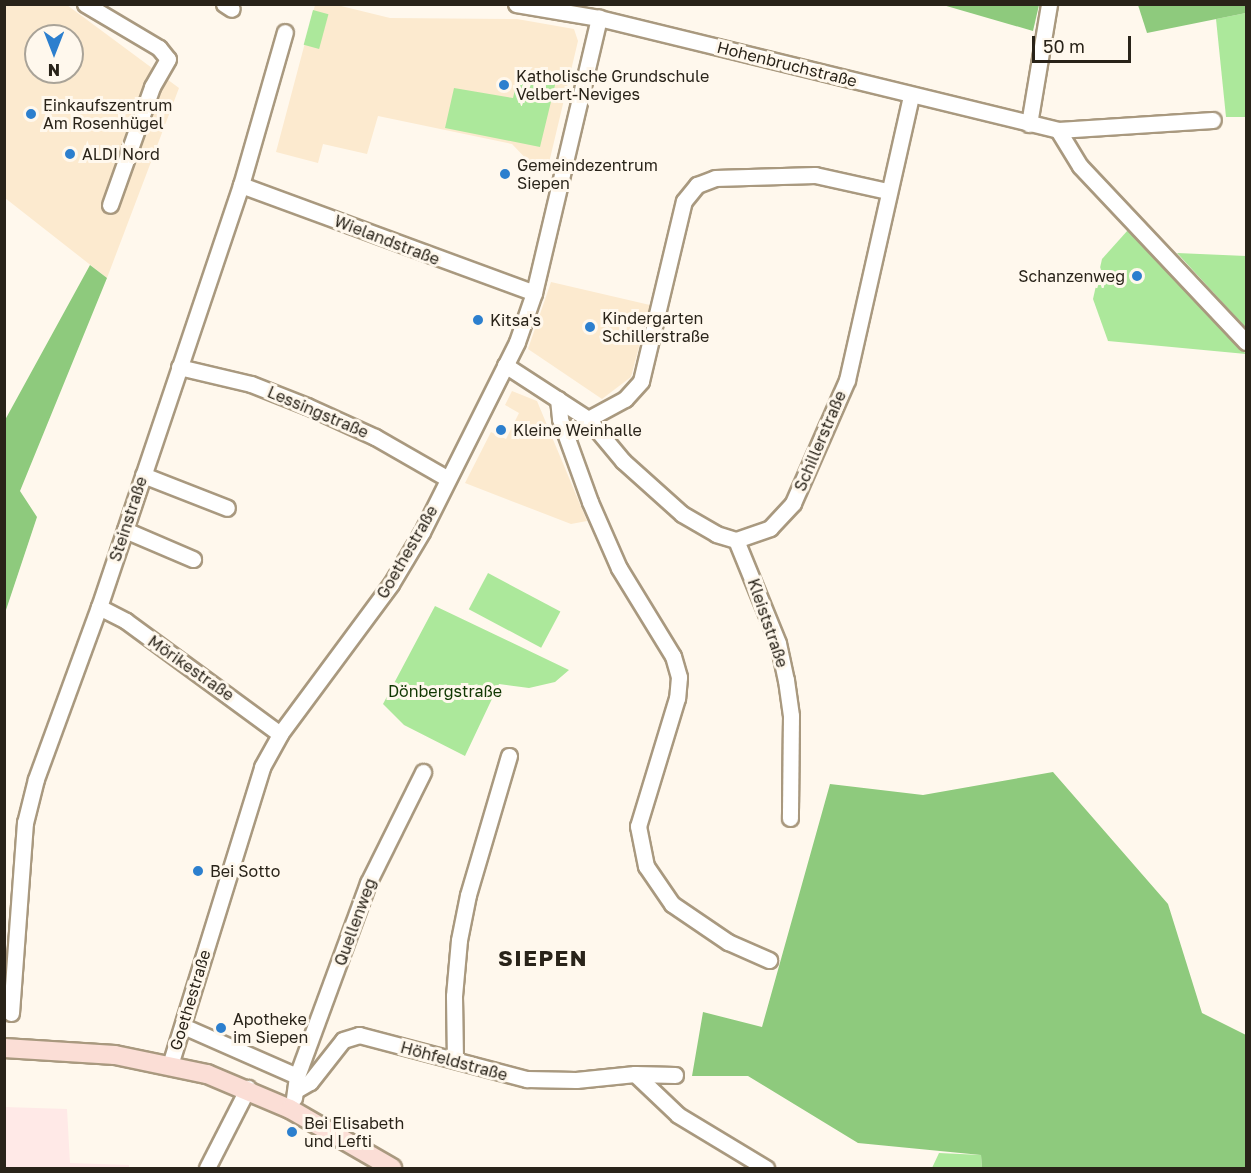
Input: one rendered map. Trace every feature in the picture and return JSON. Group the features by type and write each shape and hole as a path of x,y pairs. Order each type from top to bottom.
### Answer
{"main road":[{"path":"4,1048 115,1055 170,1065 248,1088 290,1109 392,1168"}],"street":[{"path":"85,4 159,48 168,59 152,87 110,205"},
{"name":"Hohenbruchstraße","path":"516,4 600,18 1058,130 1213,120"},
{"path":"1029,124 1049,4"},
{"name":"Goethestraße","path":"170,1065 262,767 280,734 391,584 448,479 505,364 534,293 600,18"},
{"name":"Steinstraße","path":"11,1013 25,823 36,779 99,607 241,185 285,32"},
{"name":"Schillerstraße","path":"736,540 770,528 794,503 847,380 887,190 911,95"},
{"path":"1058,130 1080,166 1246,342"},
{"path":"588,419 625,399 640,381 684,201 696,184 715,178 815,175 887,190"},
{"name":"Wielandstraße","path":"241,185 534,293"},
{"path":"505,364 588,419 653,492 716,534 736,540"},
{"name":"Lessingstraße","path":"179,367 251,384 307,406 375,437 448,479"},
{"path":"558,399 560,419 598,520 619,568 673,656 679,677 677,698 638,826 646,866 672,904 728,942 769,960"},
{"path":"143,475 227,508"},
{"path":"125,530 193,559"},
{"name":"Kleiststraße","path":"736,540 774,632 786,680 791,716 790,818"},
{"name":"Mörikestraße","path":"99,607 126,621 280,734"},
{"path":"455,1060 454,996 459,940 468,895 508,756"},
{"name":"Quellenweg","path":"296,1083 368,883 423,772"},
{"path":"183,1026 296,1083 290,1109"},
{"name":"Höhfeldstraße","path":"296,1083 310,1082 343,1040 360,1035 527,1079 576,1080 635,1074 675,1074"},
{"path":"635,1074 678,1115 766,1168"},
{"path":"207,1168 248,1088"}],"shaded area":[{"path":"4,5 67,5 179,88 107,278 5,198"},
{"path":"315,5 337,5 390,18 517,19 574,29 578,41 548,167 533,166 512,144 378,116 367,154 323,144 318,163 276,152"},
{"name":"Kindergarten Schillerstraße","path":"551,282 650,305 631,377 602,399 528,349"},
{"path":"512,391 537,401 587,521 571,524 465,483 491,432 506,439 519,413 505,405"},
{"path":"5,1107 67,1109 70,1163 129,1165 129,1168 5,1168"}],"green space":[{"path":"943,5 1039,5 1033,31"},
{"path":"1138,5 1246,5 1246,13 1147,33"},
{"path":"313,10 328,14 319,49 304,45"},
{"path":"1246,13 1246,117 1226,117 1216,19"},
{"path":"519,72 556,81 540,147 445,128 454,88 513,98"},
{"name":"Schanzenweg","path":"1128,230 1194,294 1246,354 1108,341 1093,299 1102,259"},
{"path":"1177,253 1246,256 1246,328"},
{"path":"90,265 107,278 20,491 37,517 5,613 5,420"},
{"path":"488,573 560,611 541,648 469,609"},
{"name":"Dönbergstraße","path":"435,606 569,670 555,682 529,688 499,684 465,756 404,725 383,704"},
{"path":"1053,772 1168,904 1202,1013 1246,1035 1246,1168 982,1168 981,1155 858,1143 748,1076 692,1076 703,1012 762,1027 830,784 923,795"},
{"path":"939,1153 981,1155 982,1168 932,1168"}],"place":[{"name":"Katholische Grundschule Velbert-Neviges","path":"504,85"},
{"name":"Einkaufszentrum Am Rosenhügel","path":"31,114"},
{"name":"ALDI Nord","path":"70,154"},
{"name":"Gemeindezentrum Siepen","path":"505,174"},
{"name":"Schanzenweg","path":"1137,276"},
{"name":"Kitsa's","path":"478,320"},
{"name":"Kindergarten Schillerstraße","path":"590,327"},
{"name":"Kleine Weinhalle","path":"501,430"},
{"name":"Bei Sotto","path":"198,871"},
{"name":"Apotheke im Siepen","path":"221,1028"},
{"name":"Bei Elisabeth und Lefti","path":"292,1132"}],"district":[{"name":"SIEPEN","path":"543,958"}]}
